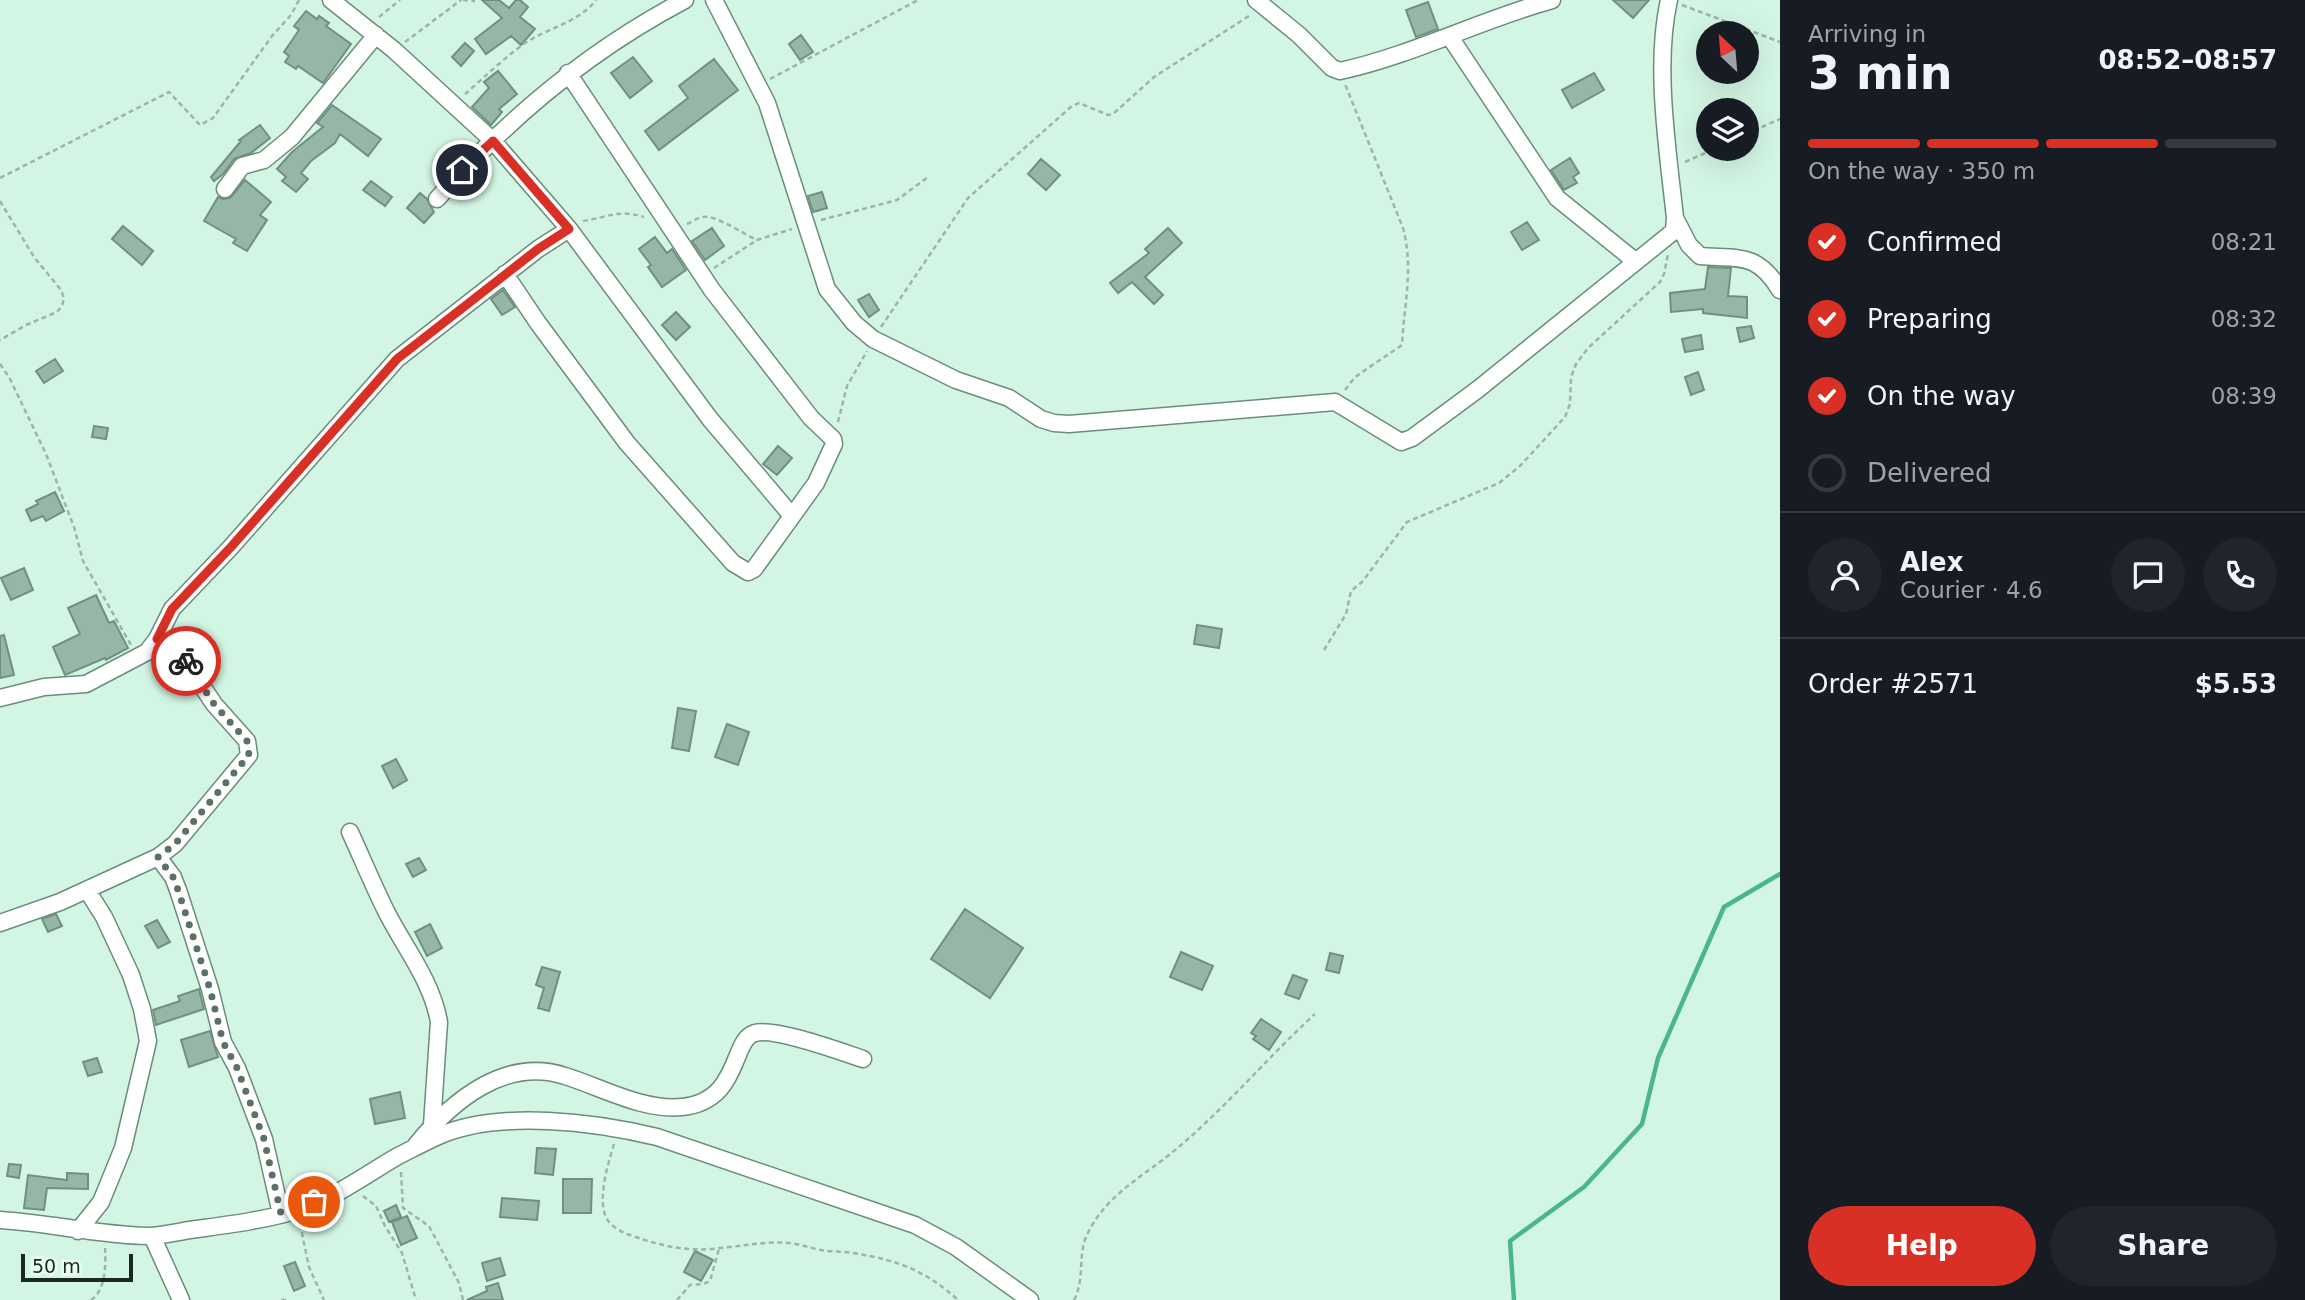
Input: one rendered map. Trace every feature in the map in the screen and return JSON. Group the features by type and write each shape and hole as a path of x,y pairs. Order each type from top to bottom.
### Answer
{"street":[{"path":"331,0 394,50 493,141 564,223 710,419 792,516"},
{"path":"437,199 493,141 568,73 647,20 685,0"},
{"path":"714,0 767,103 827,289 854,323 873,339 956,380 1009,398 1054,423 1069,424 1335,402 1401,442 1412,438 1477,390 1635,261 1674,224"},
{"path":"1259,4 1298,35 1332,68 1340,71 1450,37 1517,10 1552,0"},
{"path":"1669,0 1664,23 1664,121 1674,224 1700,256 1749,260 1759,264 1766,269 1780,290"},
{"path":"225,189 242,166 264,160 292,137 370,32"},
{"path":"1450,37 1557,198 1635,261"},
{"path":"505,274 627,443 741,569 748,572 754,569 816,483 834,444 833,439 811,418 702,276 568,73"},
{"path":"0,698 44,687 86,684 139,658 157,639 178,601 231,547 397,359 505,274 564,223"},
{"path":"0,923 61,902 158,857 175,844 249,755 247,741 214,704 172,641 166,638 157,639"},
{"path":"350,832 385,910 437,1008 439,1022 432,1125"},
{"path":"158,857 173,877 178,890 210,989 223,1042 237,1068 289,1212"},
{"path":"78,1231 101,1202 123,1148 148,1041 144,1017 131,975 104,917 87,890"},
{"path":"405,1153 460,1100 482,1085 507,1076 538,1072 562,1075 615,1097 667,1107 695,1105 715,1094 729,1079 749,1035 757,1032 794,1038 863,1059"},
{"path":"0,1220 78,1231 152,1236 289,1212 349,1186 443,1134 480,1125 514,1121 560,1122 618,1128 688,1147 915,1225 956,1247 1030,1300"},
{"path":"152,1236 181,1300"}],"path":[{"path":"0,178 169,92 200,125 213,118 272,36 291,15 299,0"},
{"path":"370,32 400,0"},
{"path":"394,50 462,0 475,1"},
{"path":"452,105 527,42 571,20 587,10 596,0"},
{"path":"758,86 918,0"},
{"path":"1669,0 1780,42"},
{"path":"833,439 847,386 873,339 968,198 1072,106 1079,103 1108,115 1113,114 1154,77 1259,4"},
{"path":"1335,402 1355,377 1402,345 1409,273 1409,250 1403,228 1340,71"},
{"path":"1759,128 1780,119"},
{"path":"1670,169 1696,157"},
{"path":"702,276 757,240 897,200 928,177"},
{"path":"0,201 34,257 61,290 64,298 57,312 0,340"},
{"path":"564,223 629,212 681,227 705,217 722,221 757,240"},
{"path":"1324,650 1346,614 1351,591 1362,582 1407,522 1499,483 1520,466 1565,417 1570,404 1571,377 1576,364 1588,348 1660,282 1674,224"},
{"path":"0,364 46,454 74,527 83,561 139,658"},
{"path":"1074,1300 1082,1277 1084,1241 1097,1218 1114,1197 1199,1129 1315,1014"},
{"path":"618,1128 603,1201 604,1214 610,1224 622,1232 678,1249 790,1243 899,1262 938,1282 957,1300"},
{"path":"405,1153 403,1208 429,1226 459,1283 463,1300"},
{"path":"349,1186 376,1206 402,1253 416,1300"},
{"path":"289,1212 324,1300"},
{"path":"91,1300 99,1293 103,1277 106,1260 105,1233"},
{"path":"677,1300 690,1285 710,1281 719,1248"},
{"path":"281,1300 288,1300"}],"building":[{"path":"482,0 499,0 509,8 516,0 520,0 528,7 520,17 535,29 521,45 511,36 486,54 475,39 502,18"},
{"path":"1613,0 1649,0 1633,18"},
{"path":"1428,2 1438,29 1416,37 1406,10"},
{"path":"306,11 329,23 326,26 351,44 323,83 298,66 296,69 285,62 289,56 284,52 299,30 294,26"},
{"path":"801,35 813,52 800,60 789,44"},
{"path":"465,43 474,51 461,66 452,57"},
{"path":"633,57 652,81 630,98 611,73"},
{"path":"714,59 738,90 659,150 645,131 688,98 679,86"},
{"path":"498,71 517,94 499,109 502,112 491,125 472,107 489,88 484,82"},
{"path":"1594,73 1604,90 1572,108 1562,90"},
{"path":"332,105 381,139 368,156 340,134 335,143 311,161 301,173 308,179 296,192 282,181 286,177 277,169 292,152 323,127 317,123"},
{"path":"260,125 270,138 251,153 234,159 214,181 211,177 241,141 239,140"},
{"path":"1570,158 1579,173 1573,177 1577,183 1564,190 1551,170"},
{"path":"1041,159 1060,175 1046,190 1028,174"},
{"path":"245,180 271,202 260,215 267,220 247,251 233,243 236,239 204,221 218,197 230,198"},
{"path":"371,181 392,197 385,206 363,190"},
{"path":"822,192 827,208 813,212 808,196"},
{"path":"420,193 434,212 424,223 407,208"},
{"path":"1527,222 1539,240 1522,250 1511,232"},
{"path":"123,226 153,251 142,265 112,239"},
{"path":"712,228 724,246 705,260 692,241"},
{"path":"1168,228 1182,243 1145,277 1163,295 1154,304 1132,282 1118,293 1110,283 1149,253 1145,249"},
{"path":"655,237 667,253 672,249 686,270 662,287 639,249"},
{"path":"1708,267 1731,268 1728,296 1747,297 1747,318 1703,313 1703,309 1671,312 1670,293 1705,289"},
{"path":"503,290 515,307 502,315 491,299"},
{"path":"869,294 879,310 869,317 858,300"},
{"path":"676,312 690,327 676,340 662,325"},
{"path":"1751,326 1754,338 1740,342 1737,328"},
{"path":"1701,335 1703,349 1685,352 1682,339"},
{"path":"55,359 63,371 44,383 36,371"},
{"path":"1698,372 1704,390 1691,395 1685,377"},
{"path":"94,426 108,428 106,439 92,437"},
{"path":"778,446 792,458 777,475 763,464"},
{"path":"55,492 64,511 46,521 43,516 31,521 26,510 38,504 36,501"},
{"path":"24,568 33,590 11,600 1,578"},
{"path":"96,595 109,623 114,621 128,648 106,660 105,658 65,675 53,647 80,634 68,608"},
{"path":"1197,625 1222,629 1219,648 1194,644"},
{"path":"4,635 14,675 0,678 0,636"},
{"path":"678,708 696,711 689,751 672,748"},
{"path":"727,724 749,732 738,765 715,757"},
{"path":"396,759 407,780 393,788 382,766"},
{"path":"419,858 426,870 413,877 406,864"},
{"path":"965,909 1023,948 990,998 931,959"},
{"path":"56,914 62,926 48,932 42,919"},
{"path":"157,920 170,942 158,948 145,926"},
{"path":"430,924 442,948 427,956 415,932"},
{"path":"1181,952 1213,966 1202,990 1170,977"},
{"path":"1330,953 1343,956 1339,973 1326,970"},
{"path":"542,967 560,972 549,1011 538,1008 544,988 536,985"},
{"path":"1293,975 1307,980 1299,999 1285,994"},
{"path":"199,989 204,1009 156,1025 153,1010 180,1001 178,996"},
{"path":"1261,1019 1281,1032 1269,1050 1253,1039 1256,1036 1251,1033"},
{"path":"210,1031 218,1057 189,1067 181,1040"},
{"path":"97,1058 102,1072 88,1076 83,1062"},
{"path":"400,1092 405,1118 375,1124 370,1099"},
{"path":"537,1148 556,1149 553,1175 535,1173"},
{"path":"9,1164 21,1165 19,1178 7,1176"},
{"path":"67,1173 88,1174 88,1189 47,1188 44,1210 24,1208 28,1175 67,1180"},
{"path":"563,1179 592,1179 591,1213 563,1213"},
{"path":"502,1198 539,1201 537,1220 500,1217"},
{"path":"396,1205 401,1217 389,1222 384,1211"},
{"path":"407,1216 417,1238 401,1245 392,1222"},
{"path":"695,1251 713,1260 701,1281 684,1272"},
{"path":"500,1258 505,1275 487,1281 482,1263"},
{"path":"295,1262 305,1286 294,1291 284,1266"},
{"path":"498,1283 503,1300 467,1300 487,1291 486,1287"}],"waterway":[{"path":"1514,1300 1510,1241 1584,1187 1642,1124 1658,1058 1724,907 1780,874"}],"way so far":[{"path":"186,661 214,704 247,741 249,755 175,844 158,857 169,870 178,890 210,989 223,1042 237,1068 264,1139 281,1214 296,1211 314,1202"}],"route":[{"path":"186,661 172,641 166,638 157,639 172,609 185,594 231,547 397,359 538,249 569,229 493,141 462,170"}]}
